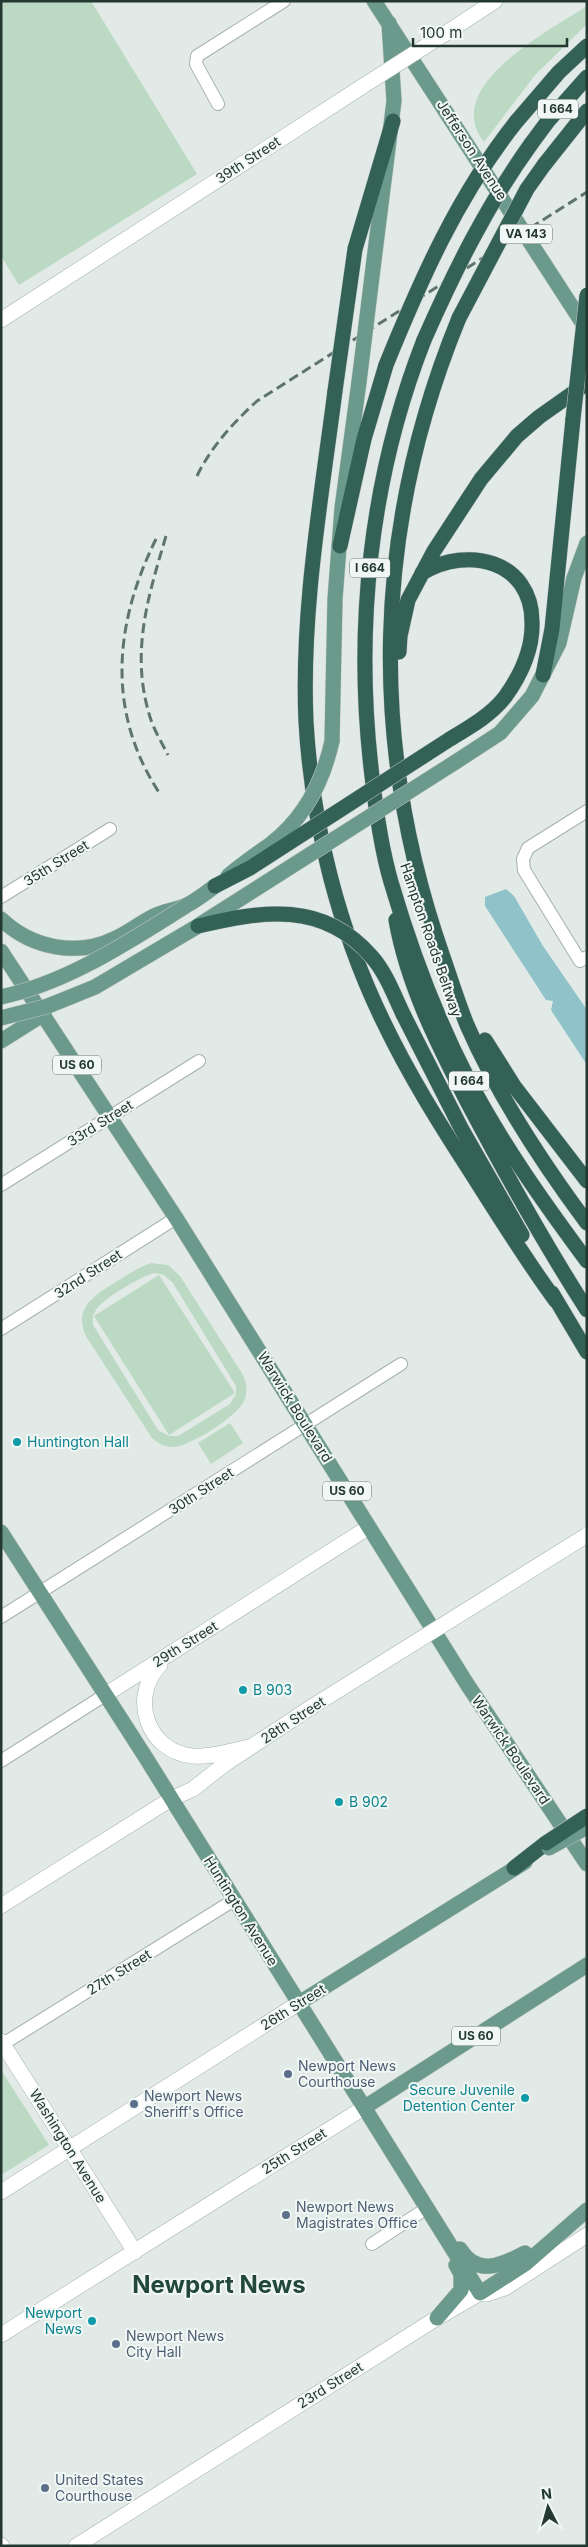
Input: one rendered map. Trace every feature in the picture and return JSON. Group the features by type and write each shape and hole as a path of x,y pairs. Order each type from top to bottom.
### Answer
{"highway":[{"path":"340,546 364,439 386,365 414,296 457,208 516,122 559,72 587,46"},
{"name":"Hampton Roads Beltway","path":"587,76 531,144 491,206 463,257 424,340 403,399 386,462 373,538 366,612 364,665 368,743 375,802 390,881 430,996 469,1081 516,1160 587,1261"},
{"name":"Hampton Roads Beltway","path":"587,110 527,189 459,318 422,421 402,514 389,633 393,718 399,774 412,847 430,920 467,1024 508,1104 536,1150 587,1223"},
{"path":"393,121 355,249 335,391 310,592 306,674 310,764 328,864 357,960 400,1056 425,1100 519,1249 556,1301 587,1352"},
{"path":"543,675 552,629 587,295"},
{"path":"393,718 403,615 421,574 495,460 539,417 587,383"},
{"path":"215,886 250,868 493,710 514,684 530,644 532,612 525,592 518,582 498,566 484,560 472,558 446,561 421,574"},
{"path":"390,881 400,944 439,1045 498,1160 587,1310"},
{"path":"198,926 243,916 271,913 304,916 330,925 353,939 372,957 386,979 453,1112 539,1266 556,1301"},
{"path":"454,987 514,1086 587,1181"},
{"path":"514,1868 587,1816"}],"main road":[{"name":"Jefferson Avenue","path":"374,1 389,21 587,330"},
{"name":"Jefferson Avenue","path":"379,1 389,21"},
{"path":"1,997 61,977 116,948 186,906 271,844 293,823 318,785 332,741 334,621 342,508 393,121 395,85 389,21"},
{"path":"1,1018 48,1006 95,987 198,926 500,733 532,696 559,643 574,578 587,543"},
{"path":"1,919 17,932 43,944 60,948 89,947 114,940 155,916 186,906"},
{"name":"Warwick Boulevard","path":"1,951 176,1218 467,1684 587,1864"},
{"path":"1,1041 44,1014"},
{"name":"Huntington Avenue","path":"1,1532 480,2292"},
{"path":"547,1846 587,1827"},
{"name":"26th Street","path":"299,2003 514,1868"},
{"name":"25th Street","path":"365,2107 587,1965"},
{"path":"480,2292 525,2264 587,2210"},
{"path":"444,2236 458,2246 473,2263 490,2267 508,2262 552,2239"},
{"path":"437,2318 457,2296 462,2285 461,2274 447,2252 444,2236"}],"street":[{"path":"218,104 195,60 196,56 284,1"},
{"name":"39th Street","path":"1,320 496,1"},
{"path":"583,959 524,870 523,859 528,848 587,811"},
{"name":"35th Street","path":"1,897 110,829"},
{"name":"33rd Street","path":"1,1185 200,1061"},
{"name":"32nd Street","path":"1,1329 176,1218"},
{"name":"30th Street","path":"1,1617 401,1364"},
{"name":"29th Street","path":"1,1761 369,1527"},
{"name":"28th Street","path":"1,1906 171,1799 193,1789 250,1747 587,1535"},
{"path":"172,1652 154,1671 145,1690 145,1713 154,1735 172,1750 192,1756 250,1747"},
{"name":"27th Street","path":"2,2043 234,1900"},
{"name":"26th Street","path":"1,2192 299,2003"},
{"name":"Washington Avenue","path":"2,2043 135,2252"},
{"name":"25th Street","path":"1,2335 365,2107"},
{"path":"372,2244 427,2208"},
{"name":"23rd Street","path":"76,2546 437,2318 480,2292 487,2294 505,2288 587,2235"}],"green space":[{"path":"1,1 91,1 197,174 19,285 1,256"},
{"path":"587,6 587,24 535,75 484,142 474,121 476,100 488,81 506,62 527,45"},
{"path":"151,1263 168,1265 180,1276 243,1375 246,1384 244,1401 233,1415 212,1430 190,1442 173,1447 161,1444 152,1438 87,1338 83,1327 82,1318 84,1310 95,1296 134,1271","holes":["155,1273 164,1275 173,1283 236,1386 236,1394 230,1404 178,1436 169,1436 158,1430 93,1325 93,1317 96,1310 114,1294 149,1275"]},
{"path":"159,1275 235,1393 169,1435 94,1316"},
{"path":"230,1423 243,1443 211,1464 198,1443"},
{"path":"1,2070 49,2145 1,2175"}],"water":[{"path":"506,889 514,896 543,946 587,1010 587,1065 551,1010 553,1001 546,1000 485,906 485,897"}],"railway":[{"path":"197,476 223,436 257,401 587,192"},
{"path":"166,536 153,581 144,625 142,670 144,693 150,717 168,755"},
{"path":"156,539 131,603 125,635 122,668 124,700 131,732 143,763 160,794"}],"place":[{"name":"Huntington Hall","path":"17,1442"},
{"name":"B 903","path":"243,1690"},
{"name":"B 902","path":"339,1802"},
{"name":"Newport News Courthouse","path":"288,2074"},
{"name":"Secure Juvenile Detention Center","path":"525,2098"},
{"name":"Newport News Sheriff's Office","path":"134,2104"},
{"name":"Newport News Magistrates Office","path":"286,2215"},
{"name":"Newport News","path":"92,2321"},
{"name":"Newport News City Hall","path":"116,2344"},
{"name":"United States Courthouse","path":"45,2488"}],"district":[{"name":"Newport News","path":"219,2285"}]}
